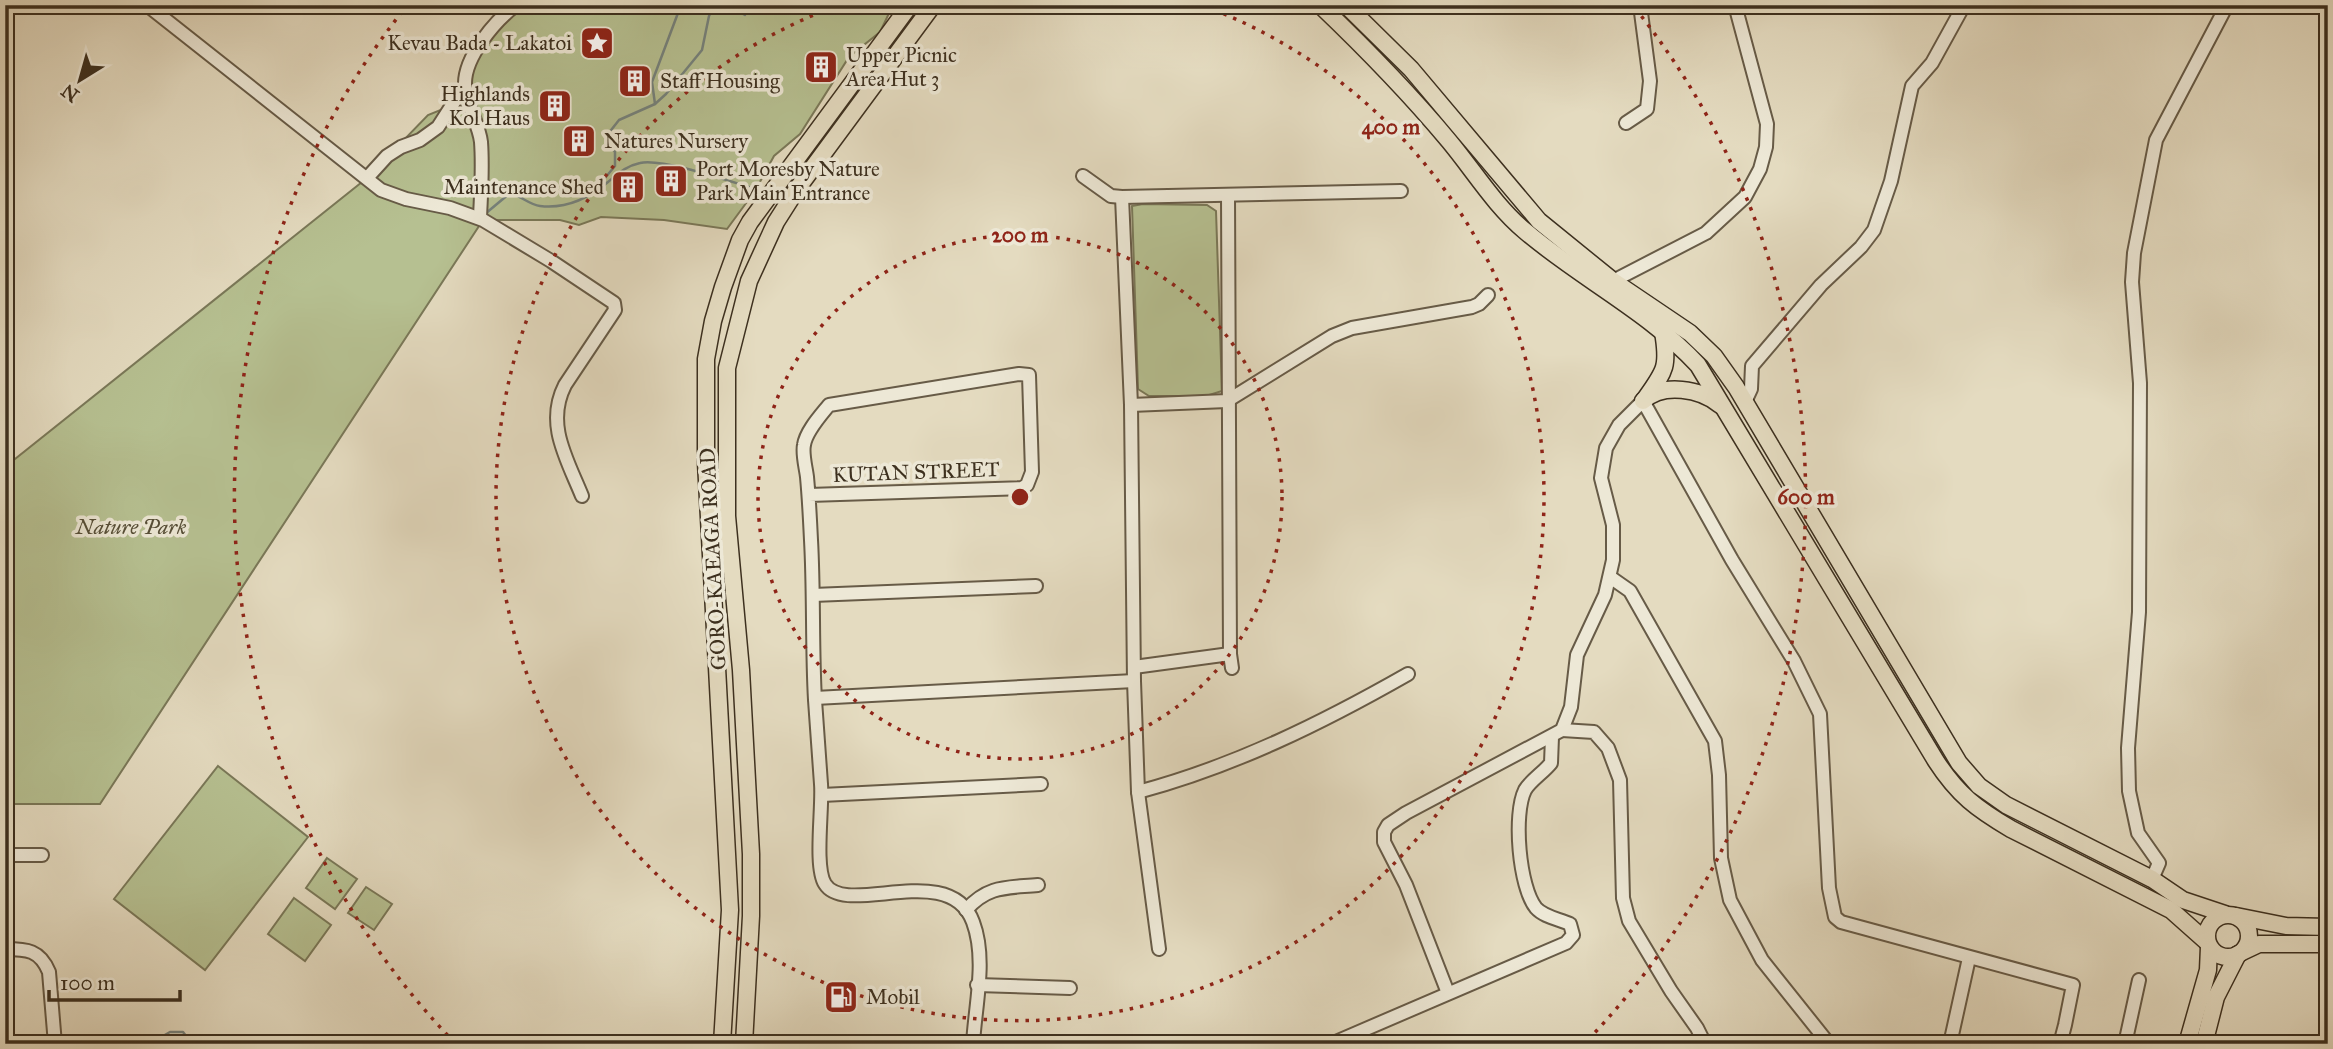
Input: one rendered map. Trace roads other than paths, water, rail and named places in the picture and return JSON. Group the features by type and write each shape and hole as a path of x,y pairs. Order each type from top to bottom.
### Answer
{"main road":[{"name":"GORO-KAEAGA ROAD","path":"722,1044 730,910 706,462 706,359 723,287 740,240 750,222 910,5"},
{"name":"GORO-KAEAGA ROAD","path":"744,1044 751,916 751,854 741,670 727,516 727,368 749,281 776,222 797,189 933,5"},
{"path":"1320,5 1448,140 1498,203 1524,230 1664,332 1698,365 1936,761 1961,795 2011,829 2171,910 2219,956 2232,957 2259,944 2328,944"},
{"path":"1346,5 1410,69 1530,211 1613,281 1701,343 1714,356 1745,402 1959,762 1979,786 2006,805 2152,879 2183,900 2231,915 2286,926 2328,927"},
{"path":"1643,401 1665,367 1667,355 1664,332"},
{"path":"1643,401 1651,395 1690,390 1708,396 1727,411"},
{"path":"2187,1044 2208,970 2206,932 2210,923 2231,915 2244,922 2249,940 2216,997 2204,1044"}],"street":[{"path":"147,5 381,190 405,199 450,208 480,218 551,261 615,306 565,385 557,408 557,435 582,496"},
{"path":"367,178 387,156 420,140 438,127 465,85 470,60 499,18 516,5"},
{"path":"1626,123 1647,109 1650,81 1640,5"},
{"path":"1613,281 1706,233 1745,197 1760,169 1766,147 1767,124 1735,5"},
{"path":"1745,402 1751,389 1752,366 1821,285 1861,247 1874,230 1891,181 1912,86 1932,63 1964,5"},
{"path":"2152,879 2159,863 2138,833 2129,791 2128,748 2139,599 2140,383 2132,282 2133,253 2156,141 2227,5"},
{"path":"465,85 480,139 480,218"},
{"path":"1083,176 1111,196 1122,197 1401,191"},
{"path":"1228,195 1227,401 1232,668"},
{"path":"1122,197 1131,405 1138,792 1159,949"},
{"path":"1131,405 1227,401 1322,342 1352,328 1472,307 1488,295"},
{"name":"KUTAN STREET","path":"1019,374 1029,375 1032,472 1027,485 1022,488 809,495 804,445 819,417 830,405 1019,374"},
{"path":"1331,1044 1566,943 1573,935 1570,924 1545,915 1536,908 1527,890 1520,845 1520,805 1526,788 1551,763 1557,734 1571,707 1577,655 1605,595 1610,577 1613,525 1601,478 1602,462 1611,436 1643,401 1732,560 1794,661 1820,714 1829,888 1835,917 1841,922 2073,985 2060,1044"},
{"path":"809,495 815,698 822,795 823,882 828,889 848,896 894,891 935,893 950,898 966,910 973,922 978,947 973,1044"},
{"path":"1610,577 1630,591 1714,741 1719,775 1721,858 1730,900 1762,960 1829,1044"},
{"path":"813,594 1036,586"},
{"path":"1134,667 1230,654"},
{"path":"1138,792 1202,773 1263,750 1335,716 1408,674"},
{"path":"815,698 1134,681"},
{"path":"1448,993 1406,885 1384,842 1384,832 1388,825 1406,813 1557,734 1594,732 1608,748 1620,780 1623,898 1629,921 1697,1028 1704,1044"},
{"path":"822,795 1041,785"},
{"path":"5,855 43,855"},
{"path":"966,910 978,897 996,889 1038,885"},
{"path":"5,949 29,949 45,962 49,972 55,1044"},
{"path":"1950,1044 1969,958"},
{"path":"2125,1044 2139,980"},
{"path":"977,985 1070,988"}],"waterway":[{"path":"655,104 652,82 681,5"},
{"path":"594,191 615,166 615,152 610,145 608,134 619,120 655,104 666,94 702,50 709,16 714,7 736,10 745,15"},
{"path":"485,214 510,193 540,206 558,206 576,201 593,193 627,168 640,163 678,167 749,187"},
{"path":"149,1044 170,1032 183,1032 192,1044"}],"place":[{"name":"Kevau Bada - Lakatoi","path":"597,43"},
{"name":"Upper Picnic Area Hut 3","path":"821,67"},
{"name":"Staff Housing","path":"635,81"},
{"name":"Highlands Kol Haus","path":"555,106"},
{"name":"Natures Nursery","path":"579,141"},
{"name":"Port Moresby Nature Park Main Entrance","path":"671,181"},
{"name":"Maintenance Shed","path":"628,187"},
{"name":"Mobil","path":"841,997"}],"park label":[{"name":"Nature Park","path":"131,527"}]}
